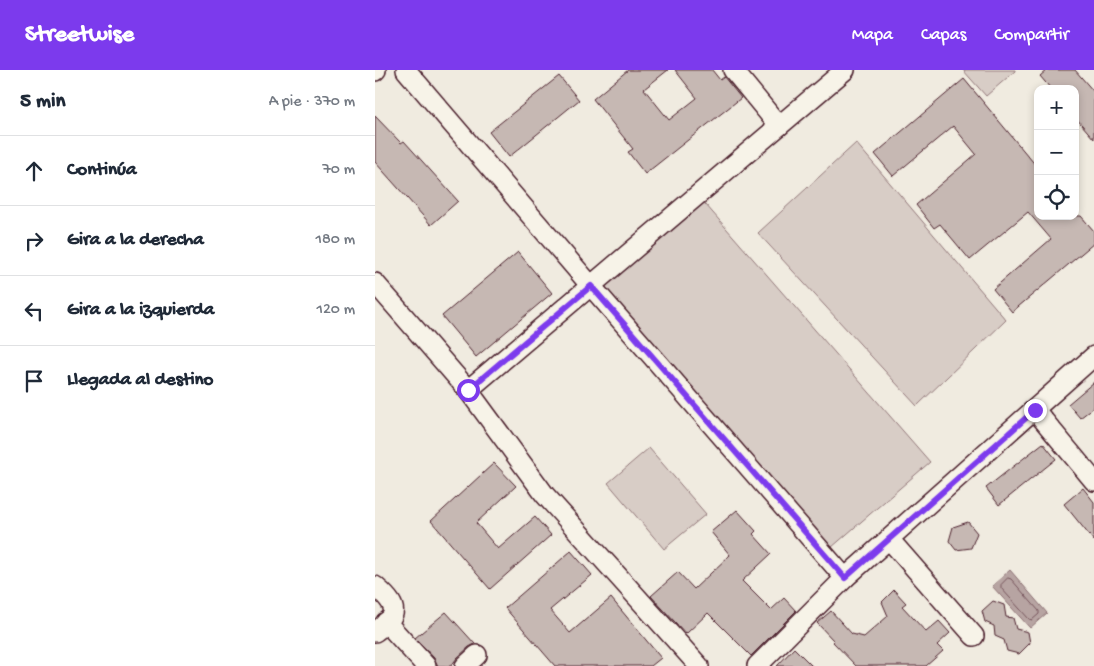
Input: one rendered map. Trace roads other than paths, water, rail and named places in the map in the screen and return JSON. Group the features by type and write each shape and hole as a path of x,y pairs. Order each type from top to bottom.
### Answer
{"street":[{"path":"406,70 845,578"},
{"path":"733,70 779,126"},
{"path":"468,390 845,70"},
{"path":"375,283 468,390 545,495 699,666"},
{"path":"757,666 845,578 1094,356"},
{"path":"1035,410 1090,468"},
{"path":"889,540 974,636"},
{"path":"375,586 392,603 393,610 385,624 426,666"}],"water":[{"path":"1010,570 1047,613 1030,628 992,586"}]}
